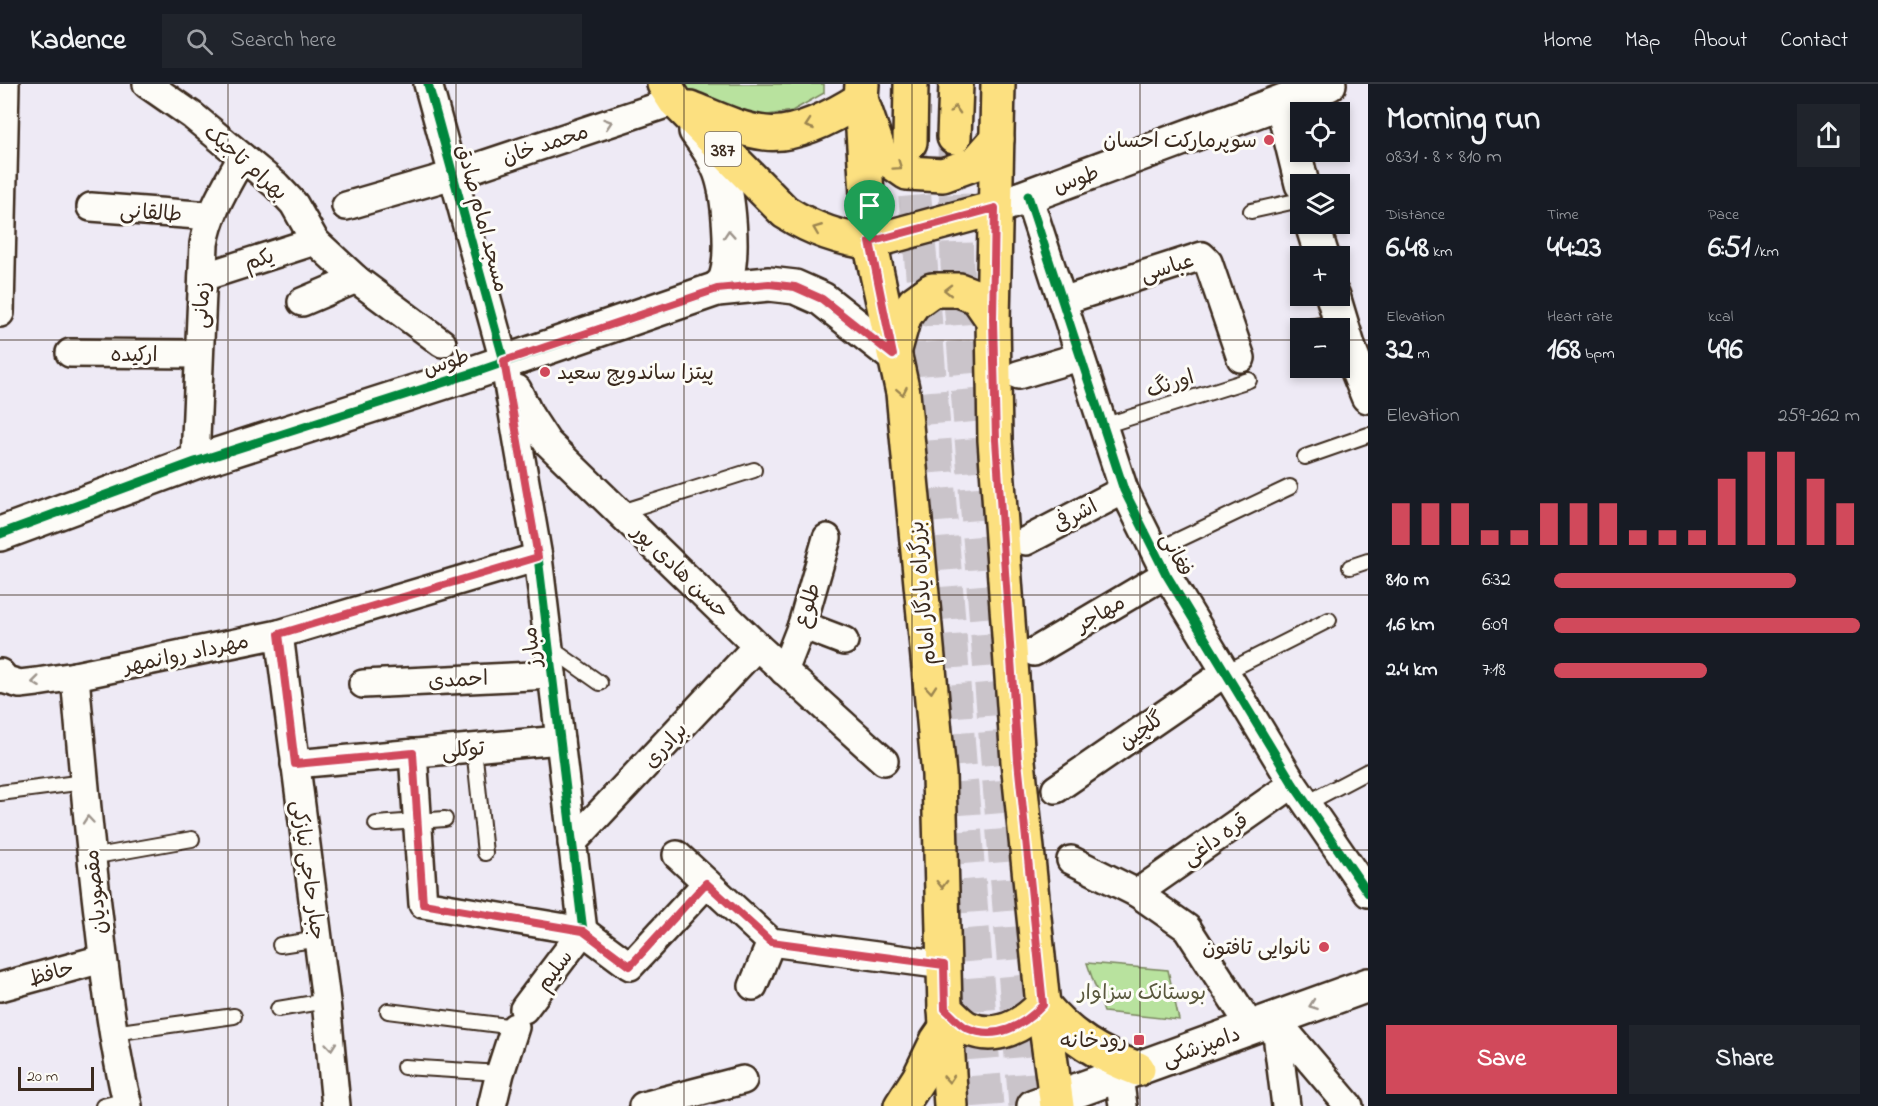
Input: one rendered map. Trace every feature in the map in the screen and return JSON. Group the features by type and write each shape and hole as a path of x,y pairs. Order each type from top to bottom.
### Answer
{"main road":[{"path":"910,142 911,84"},
{"path":"954,137 956,84"},
{"path":"998,84 993,320 996,440 1017,750 1043,1005 1049,1103"},
{"path":"669,93 730,125 768,134 796,129 822,120 839,112 861,91 880,154 907,172 943,175 976,163 997,139"},
{"name":"بزرگراه یادگار امام","path":"861,91 870,242 903,393 939,775 945,1019 951,1106"},
{"name":"طوس","path":"669,93 785,212 806,225 830,235 870,242 995,208"},
{"path":"893,355 904,317 914,303 932,290 959,290 977,297 993,320"},
{"path":"901,1106 919,1078 945,1019 981,1033 998,1033 1014,1028 1031,1018 1043,1005"},
{"path":"1043,1005 1059,1023 1109,1058 1127,1083"}],"street":[{"path":"0,313 5,84"},
{"name":"بهرام تاجیک","path":"147,84 193,116 276,185 294,204 315,241 356,279 442,343"},
{"name":"مسجد امام صادق","path":"428,84 504,361"},
{"name":"طوس","path":"995,208 1329,84"},
{"path":"669,93 709,148 720,173 727,207 730,249 726,280 717,289"},
{"name":"محمد خان","path":"346,206 453,175 669,93"},
{"path":"1282,103 1300,174"},
{"name":"زمانی","path":"195,462 204,244 211,216 242,157"},
{"name":"فغانی","path":"1028,196 1124,490 1160,563 1300,794 1368,893"},
{"name":"طالقانی","path":"91,207 211,216"},
{"name":"یکم","path":"203,277 315,241"},
{"name":"عباسی","path":"1062,302 1202,256 1208,262 1245,369"},
{"path":"302,302 356,279"},
{"name":"طوس","path":"0,534 195,462 717,289 769,284 795,287 822,299 893,355"},
{"path":"1350,339 1368,396"},
{"name":"ارکیده","path":"70,353 198,354"},
{"path":"1018,375 1079,357"},
{"name":"حسن هادی پور","path":"504,361 530,416 547,442 757,646 884,761"},
{"name":"مبارز","path":"504,361 538,557 583,931"},
{"name":"اشرفی","path":"1026,541 1124,490"},
{"name":"طلوع","path":"784,671 802,625 827,538"},
{"name":"مهرداد روانمهر","path":"0,673 6,680 20,684 75,676 279,634 538,557"},
{"name":"مهاجر","path":"1034,652 1160,563"},
{"path":"802,625 844,641"},
{"name":"جبار حاجی نیازکی","path":"279,634 319,939 336,1106"},
{"name":"برادری","path":"572,843 757,646"},
{"name":"گلچین","path":"1056,789 1226,672"},
{"name":"احمدی","path":"363,684 552,675"},
{"name":"مقصودیان","path":"75,676 91,857 113,1033 119,1104"},
{"name":"توکلی","path":"295,764 560,740"},
{"path":"413,753 423,904 583,931 630,966 706,883"},
{"name":"قره داغی","path":"1137,893 1300,794"},
{"path":"677,855 771,942 944,965"},
{"path":"1071,860 1137,893 1187,928 1263,1023 1349,1106"},
{"name":"سلیم","path":"492,1106 500,1073 520,1018 583,931"},
{"path":"753,986 771,942"},
{"name":"حافظ","path":"0,987 102,959"},
{"name":"دامپزشکی","path":"1049,1103 1127,1083 1263,1023 1368,985"},
{"path":"1263,1023 1286,1106"},
{"path":"642,1106 743,1080"}],"lane":[{"path":"1251,211 1290,202"},
{"name":"اورنگ","path":"1103,426 1245,369"},
{"path":"1305,457 1368,435"},
{"path":"621,512 754,470"},
{"path":"1160,563 1290,487"},
{"path":"1350,567 1368,561"},
{"path":"1226,672 1329,620"},
{"path":"549,647 600,683"},
{"path":"474,748 485,853"},
{"path":"1300,794 1368,771"},
{"path":"0,793 84,782"},
{"path":"376,824 445,819"},
{"path":"91,857 192,839"},
{"path":"280,945 319,939"},
{"path":"278,1009 326,1001"},
{"path":"388,1011 520,1018"},
{"path":"113,1033 234,1016"},
{"path":"404,1067 500,1073"}],"green space":[{"path":"680,84 824,84 824,93 792,111 752,115 697,103"},
{"name":"بوستانک سزاوار","path":"1087,963 1168,970 1179,1020 1104,1012"}],"tunnel":[{"path":"954,145 957,265 1025,1106"},
{"path":"910,147 987,1106"}],"cycle path":[{"path":"428,84 504,361 538,557 583,931"},
{"path":"1028,196 1124,490 1166,574 1293,784 1368,893"},
{"path":"0,534 195,462 473,373 717,289 769,284 795,287 822,299 893,355"}],"place":[{"name":"سوپرمارکت احسان","path":"1269,140"},
{"name":"پیتزا ساندویچ سعید","path":"545,372"},
{"name":"نانوایی تافتون","path":"1324,947"},
{"name":"رودخانه","path":"1139,1040"}],"route":[{"path":"995,208 993,320 996,440 1018,761 1043,1005 1031,1018 1014,1028 998,1033 981,1033 965,1027 945,1009 944,965 771,942 706,883 630,966 583,931 423,904 413,753 295,764 279,634 538,557 504,361 717,289 769,284 795,287 822,299 893,355 870,242 995,208"}]}
